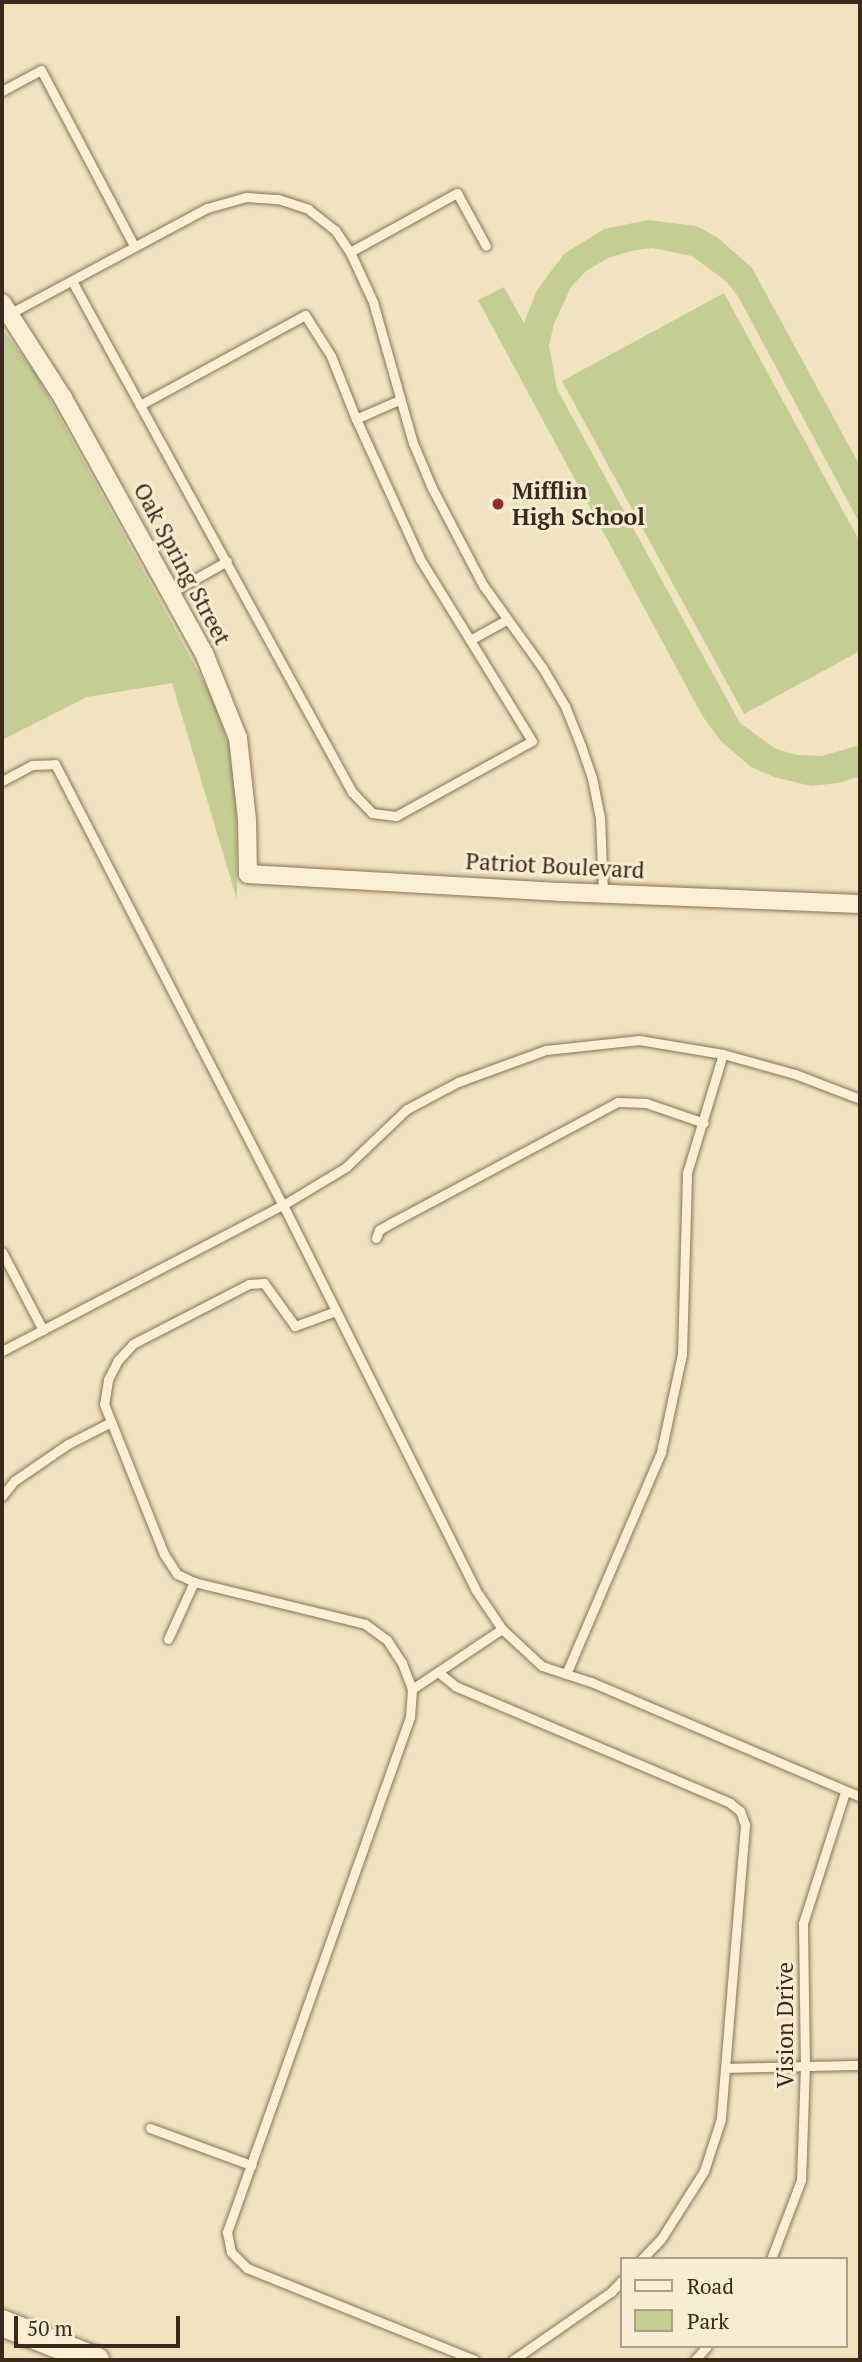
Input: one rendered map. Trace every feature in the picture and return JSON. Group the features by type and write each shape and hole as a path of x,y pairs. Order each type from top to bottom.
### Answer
{"main road":[{"path":"2,2323 96,2360"}],"street":[{"name":"Oak Spring Street","path":"5,308 63,398 204,653 238,738 247,820 248,874"},
{"name":"Patriot Boulevard","path":"248,874 860,904"}],"lane":[{"path":"2,91 41,70 134,246"},
{"path":"350,252 457,193 486,246"},
{"path":"5,308 72,281 208,208 246,197 278,200 308,209 335,230 350,252 373,302 399,400 432,488 483,585 548,676 581,746 592,778 600,818 603,893"},
{"path":"72,281 352,792 372,813 396,816 532,741 420,559 356,419 331,356 305,315 140,405"},
{"path":"356,419 399,400"},
{"path":"172,592 227,561"},
{"path":"470,640 508,619"},
{"path":"2,781 32,765 55,764 283,1205 475,1589 502,1629 542,1666 860,1797"},
{"path":"2,1351 283,1205 346,1167 407,1109 458,1082 546,1050 639,1040 723,1054 795,1074 860,1099"},
{"path":"566,1674 661,1451 682,1354 687,1173 723,1054"},
{"path":"376,1238 379,1230 393,1222 618,1102 646,1102 704,1123"},
{"path":"2,1252 43,1330"},
{"path":"336,1311 295,1326 264,1283 249,1284 132,1344 118,1360 108,1380 104,1404 164,1554 177,1574 194,1582 365,1624 387,1640 402,1663 412,1689 410,1717 227,2232 231,2252 247,2269 475,2360"},
{"path":"2,1496 14,1480 57,1451 111,1422"},
{"path":"168,1639 194,1582"},
{"path":"412,1689 502,1629"},
{"path":"438,1672 455,1686 730,1803 740,1811 745,1825 721,2119 704,2171 661,2239 644,2257"},
{"name":"Vision Drive","path":"772,2257 801,2180 805,2068 803,1923 845,1791"},
{"path":"726,2068 860,2065"},
{"path":"150,2128 251,2165"},
{"path":"513,2360 611,2292 620,2282"}],"green space":[{"path":"648,220 696,226 717,237 752,268 860,466 860,524 739,298 727,282 692,256 652,248 608,258 586,271 571,287 554,324 549,346 557,389 740,723 776,749 797,755 822,756 860,745 860,776 839,783 811,786 774,777 751,767 721,741 703,717 478,300 504,287 524,323 537,290 564,254 604,229"},
{"path":"724,293 860,542 860,651 744,714 562,381"},
{"path":"2,329 36,374 212,697 231,751 236,800 237,900 172,683 87,697 2,740"}],"place":[{"name":"Mifflin High School","path":"498,504"}]}
